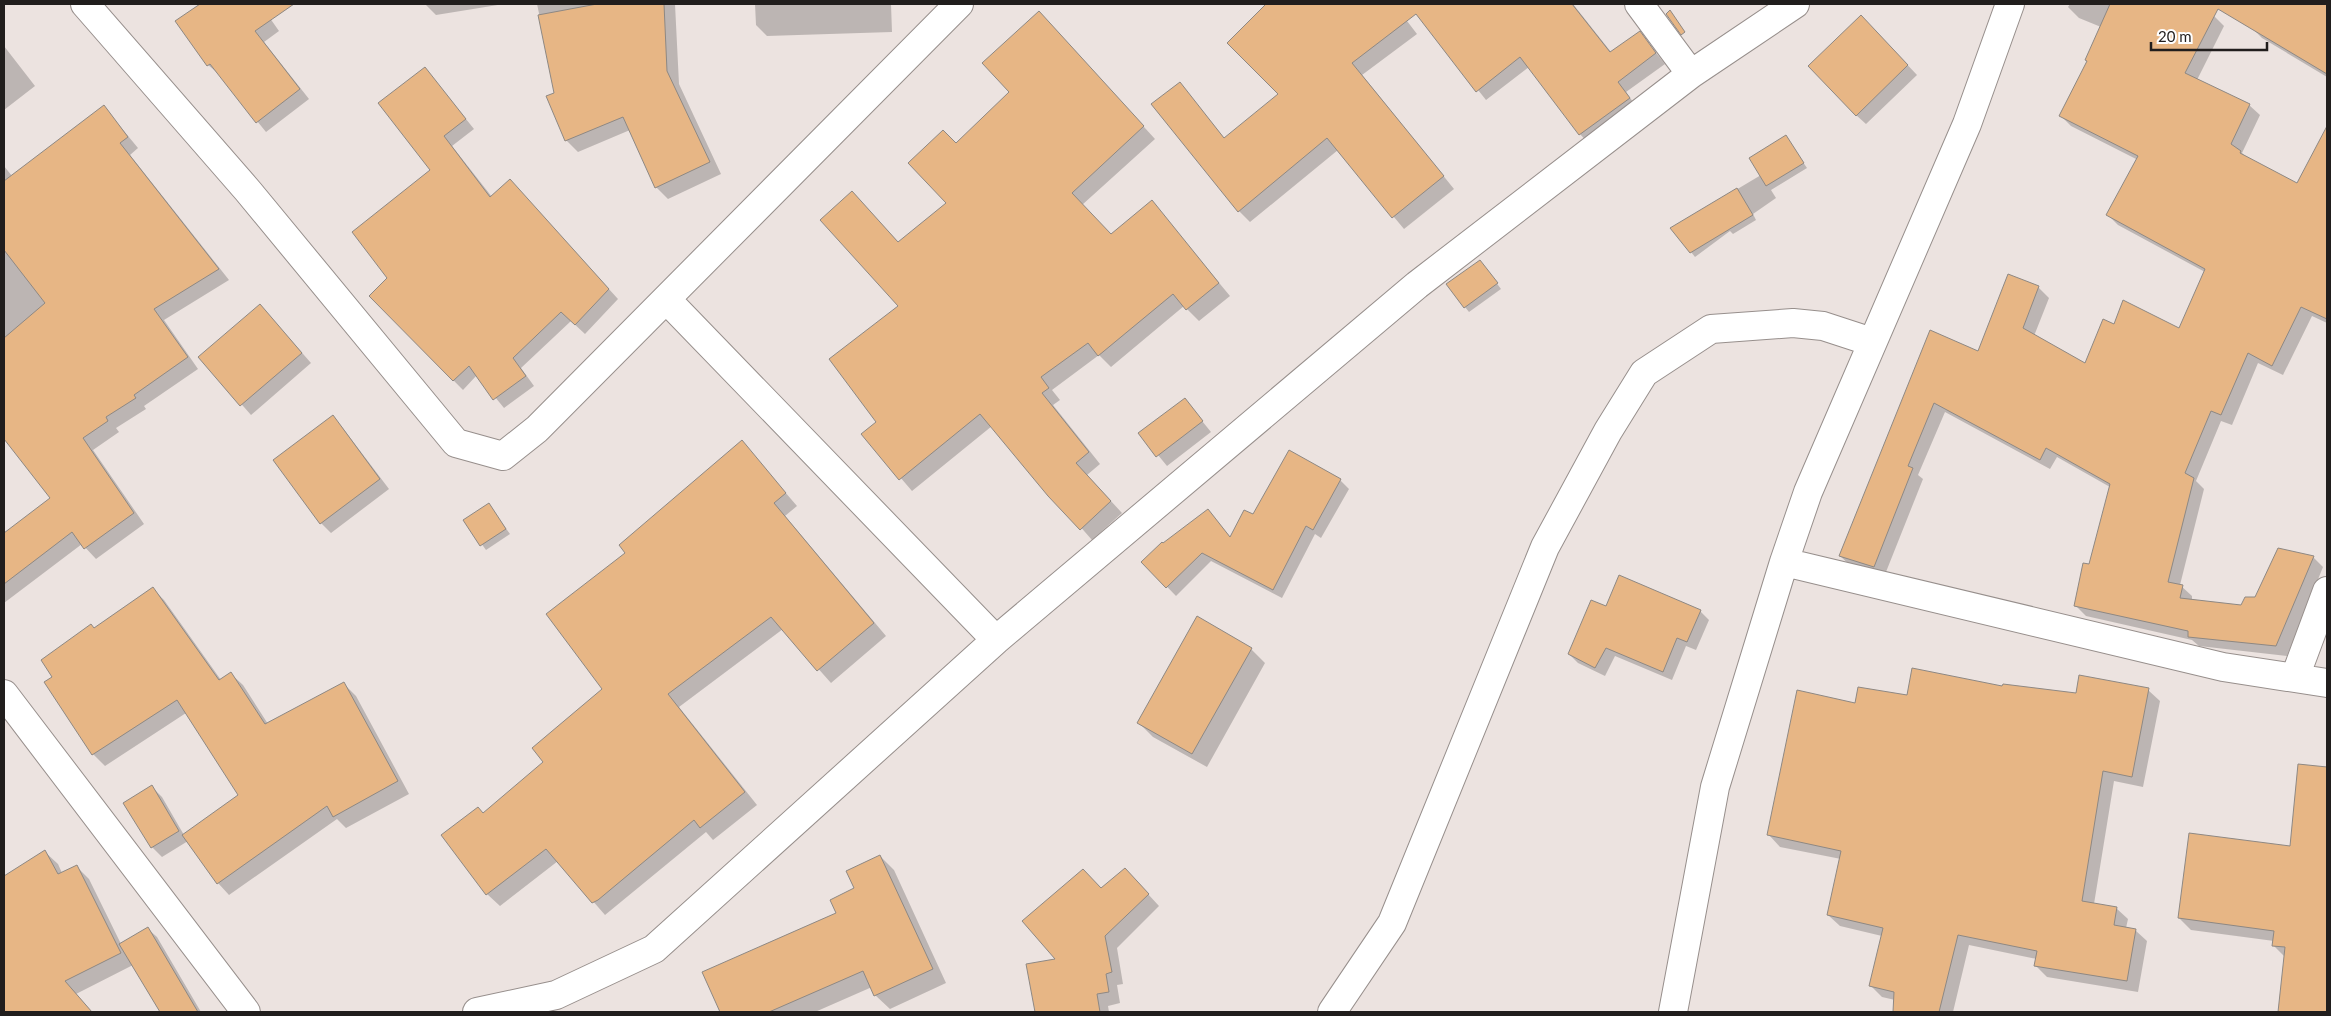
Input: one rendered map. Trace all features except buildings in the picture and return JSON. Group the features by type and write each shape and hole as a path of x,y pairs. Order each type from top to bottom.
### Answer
{"street":[{"path":"84,4 248,191 456,443 503,456 537,429 959,4"},
{"path":"1639,4 1691,74"},
{"path":"477,1012 556,995 654,949 996,640 1416,285 1691,74 1795,4"},
{"path":"1673,1012 1715,787 1784,562 1808,492 1967,124 2010,4"},
{"path":"666,299 996,640"},
{"path":"1332,1012 1392,923 1545,547 1608,431 1644,373 1711,329 1793,323 1824,326 1872,342"},
{"path":"1784,562 2224,667 2327,683"},
{"path":"2295,677 2327,591"},
{"path":"4,694 246,1012"}]}
